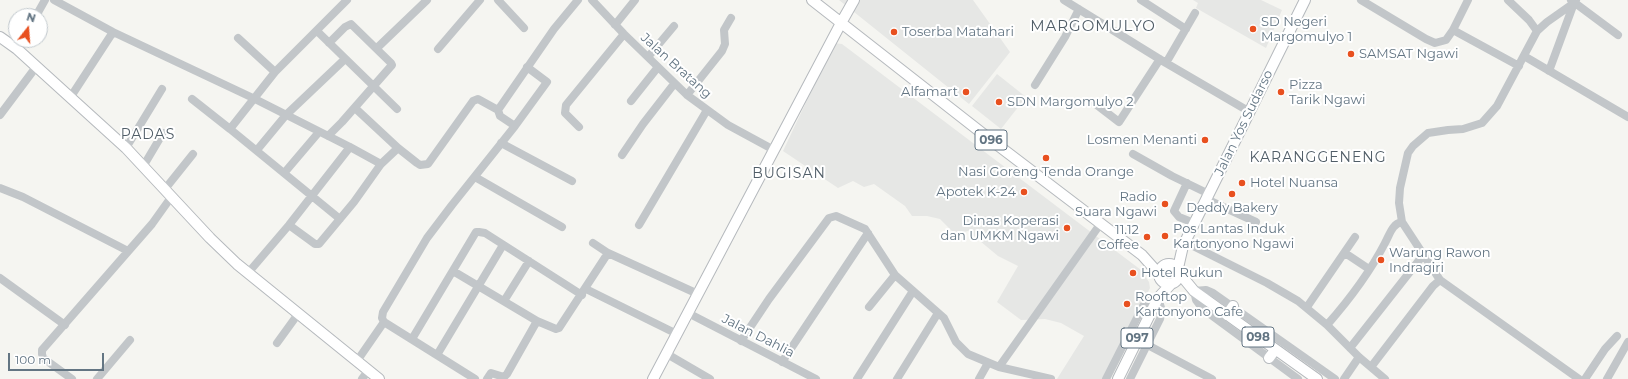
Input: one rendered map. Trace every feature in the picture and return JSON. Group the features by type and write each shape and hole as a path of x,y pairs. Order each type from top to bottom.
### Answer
{"main road":[{"name":"096","path":"812,0 1142,255 1160,277"},
{"path":"653,379 854,0"},
{"name":"Jalan Yos Sudarso","path":"1167,264 1184,244 1305,0"},
{"path":"0,37 17,49 144,165 210,238 248,273 357,362 365,375 379,379"},
{"name":"Jalan Yos Sudarso","path":"1179,271 1184,244"},
{"name":"096","path":"1142,255 1167,264"},
{"path":"1167,264 1173,265 1179,271 1178,279 1172,284 1166,283 1160,277 1161,269 1167,264"},
{"name":"098","path":"1179,271 1194,291 1316,379"},
{"name":"097","path":"1158,298 1160,277"},
{"name":"098","path":"1172,284 1194,291"},
{"name":"097","path":"1118,379 1158,298 1172,284"},
{"path":"1227,315 1233,306"},
{"path":"1269,358 1275,350"}],"street":[{"path":"54,0 113,32 253,98 381,164"},
{"path":"230,129 275,72 347,0"},
{"path":"377,48 427,0"},
{"path":"438,49 480,0"},
{"path":"498,0 524,28"},
{"path":"498,110 554,29 578,0"},
{"name":"Jalan Bratang","path":"592,0 674,84 728,125 774,150"},
{"path":"615,25 635,0"},
{"path":"1064,0 1250,112"},
{"path":"1141,0 1186,29"},
{"path":"1361,0 1435,43 1446,40 1454,30 1468,0"},
{"path":"1508,0 1529,20 1537,31"},
{"path":"1573,1 1537,31 1497,106 1482,123 1463,129 1428,133 1413,146 1408,153 1400,188 1399,203 1402,222 1440,280 1573,377"},
{"path":"1573,1 1618,35"},
{"path":"1549,71 1573,1"},
{"path":"1035,85 1065,37 1079,10"},
{"path":"1093,102 1119,122 1186,29 1195,13"},
{"path":"688,95 722,51 725,44 724,30 731,18"},
{"path":"328,136 355,108 392,65 377,48 350,24 329,43"},
{"path":"648,57 674,26"},
{"path":"1454,30 1519,66"},
{"path":"317,31 398,109"},
{"path":"70,98 113,32"},
{"path":"579,127 565,113 566,105 624,34"},
{"path":"238,38 275,72"},
{"path":"1524,56 1628,117"},
{"path":"257,150 286,115 345,58"},
{"path":"0,115 36,67"},
{"path":"475,379 384,322 382,318 383,312 428,238 452,205 515,126 547,82 527,67"},
{"path":"631,101 658,67"},
{"path":"622,155 643,124 674,84"},
{"path":"126,148 162,89"},
{"path":"192,99 285,172 311,196 340,219"},
{"path":"355,108 398,148 420,165 428,164 473,101 478,99 498,110 500,116 515,126"},
{"path":"639,225 707,110"},
{"path":"285,172 318,132"},
{"path":"144,165 164,133"},
{"path":"501,143 572,180"},
{"path":"248,273 289,225 350,147"},
{"path":"289,225 315,244 318,244 340,219 381,164 398,148"},
{"path":"165,189 193,154"},
{"path":"1133,154 1256,222"},
{"path":"475,178 562,227"},
{"path":"1187,183 1174,211 1179,216 1194,223"},
{"path":"0,188 24,196 128,251"},
{"path":"72,379 43,358 42,350 152,224 172,196"},
{"path":"741,341 769,299 829,218 836,216 859,225 868,233 895,275 944,318 956,342 962,349 975,358 999,367 1052,379"},
{"path":"1327,325 1352,295 1381,250 1394,225 1402,222"},
{"path":"999,367 1101,223"},
{"path":"412,339 476,232 485,233 529,261 584,292 677,334"},
{"path":"782,362 868,233"},
{"path":"1307,307 1355,238"},
{"path":"592,243 608,253 698,294"},
{"path":"1184,244 1286,293 1307,307 1359,357 1385,379"},
{"path":"437,355 504,245"},
{"path":"453,272 553,329 559,328 584,292 608,253"},
{"path":"1345,253 1369,269"},
{"path":"1350,348 1424,254"},
{"path":"504,301 529,261"},
{"path":"869,307 895,275"},
{"path":"0,278 65,324"},
{"path":"1371,367 1433,286 1440,280"},
{"path":"1298,379 1203,310 1198,304 1194,291 1200,289 1210,291 1335,379"},
{"path":"857,379 913,291"},
{"path":"1106,379 1143,306 1158,298 1161,307 1161,314 1130,379"},
{"name":"Jalan Dahlia","path":"688,313 816,379"},
{"path":"897,379 938,313"},
{"path":"277,343 298,314"},
{"path":"487,379 491,373 500,377 504,377 507,374 537,321"},
{"path":"357,362 384,322"},
{"path":"1585,379 1605,349 1617,336"},
{"path":"97,379 130,340"},
{"path":"1137,340 1212,379"},
{"path":"1607,379 1628,342"},
{"path":"667,354 710,379"},
{"path":"1344,379 1359,357"},
{"path":"979,379 988,363"}],"shaded area":[{"path":"839,0 973,0 1010,52 969,104"},
{"name":"SD Negeri Margomulyo 1","path":"1193,0 1261,0 1282,10 1266,48 1196,8 1198,3"},
{"path":"834,43 842,44 1141,270 1149,282 1150,288 1104,379 1057,379 1084,336 1061,323 1045,319 1021,320 997,302 1018,266 998,256 968,231 955,234 940,219 927,216 912,216 905,206 874,184 864,187 853,181 838,188 783,151"},
{"name":"SDN Margomulyo 2","path":"997,74 1026,97 1001,129 972,106"}],"place":[{"name":"SD Negeri Margomulyo 1","path":"1253,29"},
{"name":"Toserba Matahari","path":"894,32"},
{"name":"SAMSAT Ngawi","path":"1351,54"},
{"name":"Alfamart","path":"966,92"},
{"name":"Pizza Tarik Ngawi","path":"1281,92"},
{"name":"SDN Margomulyo 2","path":"999,102"},
{"name":"Losmen Menanti","path":"1205,140"},
{"name":"Nasi Goreng Tenda Orange","path":"1046,158"},
{"name":"Hotel Nuansa","path":"1242,183"},
{"name":"Apotek K-24","path":"1024,192"},
{"name":"Deddy Bakery","path":"1232,194"},
{"name":"Radio Suara Ngawi","path":"1165,204"},
{"name":"Dinas Koperasi dan UMKM Ngawi","path":"1067,228"},
{"name":"Pos Lantas Induk Kartonyono Ngawi","path":"1165,236"},
{"name":"11.12 Coffee","path":"1147,237"},
{"name":"Warung Rawon Indragiri","path":"1381,260"},
{"name":"Hotel Rukun","path":"1133,273"},
{"name":"Rooftop Kartonyono Cafe","path":"1127,304"}],"district":[{"name":"MARGOMULYO","path":"1093,27"},
{"name":"PADAS","path":"148,135"},
{"name":"KARANGGENENG","path":"1318,158"},
{"name":"BUGISAN","path":"789,174"}]}
